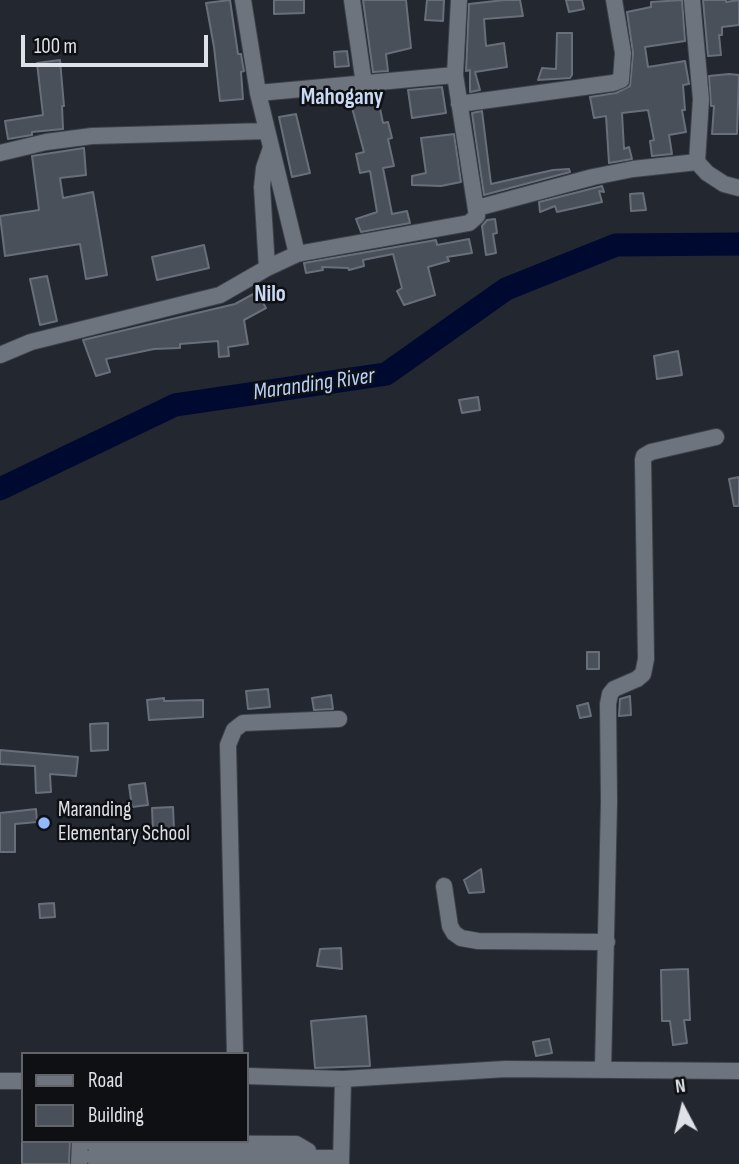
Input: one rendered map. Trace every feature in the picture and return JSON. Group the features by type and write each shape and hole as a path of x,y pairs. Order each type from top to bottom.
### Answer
{"street":[{"path":"243,0 266,131 297,254"},
{"path":"352,0 364,83"},
{"path":"0,355 31,342 220,295 297,254 469,223 478,216 454,75 459,0"},
{"path":"459,104 621,80 623,53 614,0"},
{"path":"692,0 701,99 696,162 724,184 739,188"},
{"path":"258,93 454,75"},
{"path":"0,153 46,142 93,136 266,131"},
{"path":"267,268 262,187 264,168 271,148"},
{"path":"477,208 593,177 633,169 696,162"},
{"path":"603,1069 610,747 608,704 614,689 643,674 646,659 643,460 644,456 652,452 716,437"},
{"path":"235,1052 228,745 234,730 243,723 339,719"},
{"path":"444,886 450,926 461,938 478,941 607,942"},
{"path":"248,1076 343,1079 478,1070 739,1071"},
{"path":"89,1152 269,1155 309,1161 341,1161 343,1079"},
{"path":"0,1081 21,1081"}],"building":[{"path":"230,0 238,54 241,54 244,71 241,72 243,99 220,101 206,3"},
{"path":"274,0 304,0 304,13 274,14"},
{"path":"363,0 406,0 411,48 386,54 388,71 373,72"},
{"path":"427,0 444,0 443,21 425,20"},
{"path":"520,0 523,16 484,19 486,46 504,43 507,67 475,72 480,90 470,92 470,70 466,71 469,4"},
{"path":"566,0 582,0 584,9 569,12"},
{"path":"682,0 685,41 645,47 648,67 685,61 689,84 683,85 685,110 682,110 686,132 669,135 672,154 652,156 650,141 654,140 648,110 622,113 624,149 629,147 632,159 609,163 606,116 594,118 590,97 616,93 630,86 633,53 627,12 651,7 651,2"},
{"path":"703,0 739,0 739,25 722,27 722,35 719,35 721,55 708,56"},
{"path":"557,33 572,33 572,75 570,78 538,80 542,68 556,69"},
{"path":"347,51 349,66 335,67 334,52"},
{"path":"60,60 63,129 32,132 32,135 8,139 5,121 43,115 37,63"},
{"path":"739,75 737,134 712,134 714,106 711,106 709,76"},
{"path":"442,87 446,113 412,118 408,90"},
{"path":"378,99 383,123 388,122 392,138 388,139 394,166 383,168 392,214 407,211 410,223 361,232 356,219 377,212 370,171 360,173 356,154 364,152 351,104"},
{"path":"482,111 491,184 553,170 569,169 570,172 484,195 472,113"},
{"path":"296,114 310,173 292,177 279,117"},
{"path":"454,134 461,182 441,186 412,185 412,176 426,173 421,138"},
{"path":"84,148 86,175 60,178 63,198 93,192 107,275 86,279 80,244 5,256 0,216 39,210 32,156"},
{"path":"602,186 604,192 599,191 602,202 557,212 555,206 540,212 539,202"},
{"path":"643,193 646,210 631,211 630,194"},
{"path":"495,219 497,233 493,234 496,253 486,255 482,226 487,220"},
{"path":"469,239 472,253 447,257 449,261 428,267 435,295 404,305 397,291 402,288 393,254 363,260 364,266 349,270 322,267 323,270 306,273 304,263 436,240 437,245"},
{"path":"204,245 209,268 157,280 152,257"},
{"path":"47,276 57,321 40,325 30,279"},
{"path":"257,292 266,308 244,320 248,344 228,347 229,356 219,357 218,341 180,344 180,348 154,349 106,359 110,372 96,376 83,340 235,304"},
{"path":"678,351 682,375 657,379 654,356"},
{"path":"478,397 480,410 462,413 459,400"},
{"path":"739,477 739,506 734,506 729,479"},
{"path":"587,652 599,652 599,669 587,669"},
{"path":"268,689 270,707 248,709 246,691"},
{"path":"331,695 333,709 314,710 312,698"},
{"path":"630,696 631,715 619,716 620,699"},
{"path":"164,698 164,701 203,700 203,717 149,720 147,700"},
{"path":"588,703 591,716 580,718 577,706"},
{"path":"108,723 108,750 91,751 90,724"},
{"path":"0,750 78,757 76,776 50,774 51,792 36,793 35,766 0,764"},
{"path":"145,783 148,805 132,807 129,785"},
{"path":"173,807 174,830 153,831 152,808"},
{"path":"36,809 37,822 15,824 15,852 0,852 0,813"},
{"path":"481,869 484,892 469,893 464,880"},
{"path":"54,903 55,917 40,918 39,904"},
{"path":"341,948 342,969 317,966 320,949"},
{"path":"688,969 690,1020 684,1020 687,1043 673,1045 670,1021 662,1021 661,970"},
{"path":"366,1016 370,1066 315,1068 311,1021"},
{"path":"549,1039 552,1053 536,1056 533,1042"},
{"path":"22,1143 70,1143 69,1164 22,1164"}],"waterway":[{"name":"Maranding River","path":"0,489 175,405 386,374 506,289 616,245 739,244"}],"place":[{"name":"Maranding Elementary School","path":"44,823"}],"district":[{"name":"Mahogany","path":"342,98"},
{"name":"Nilo","path":"270,295"}]}
